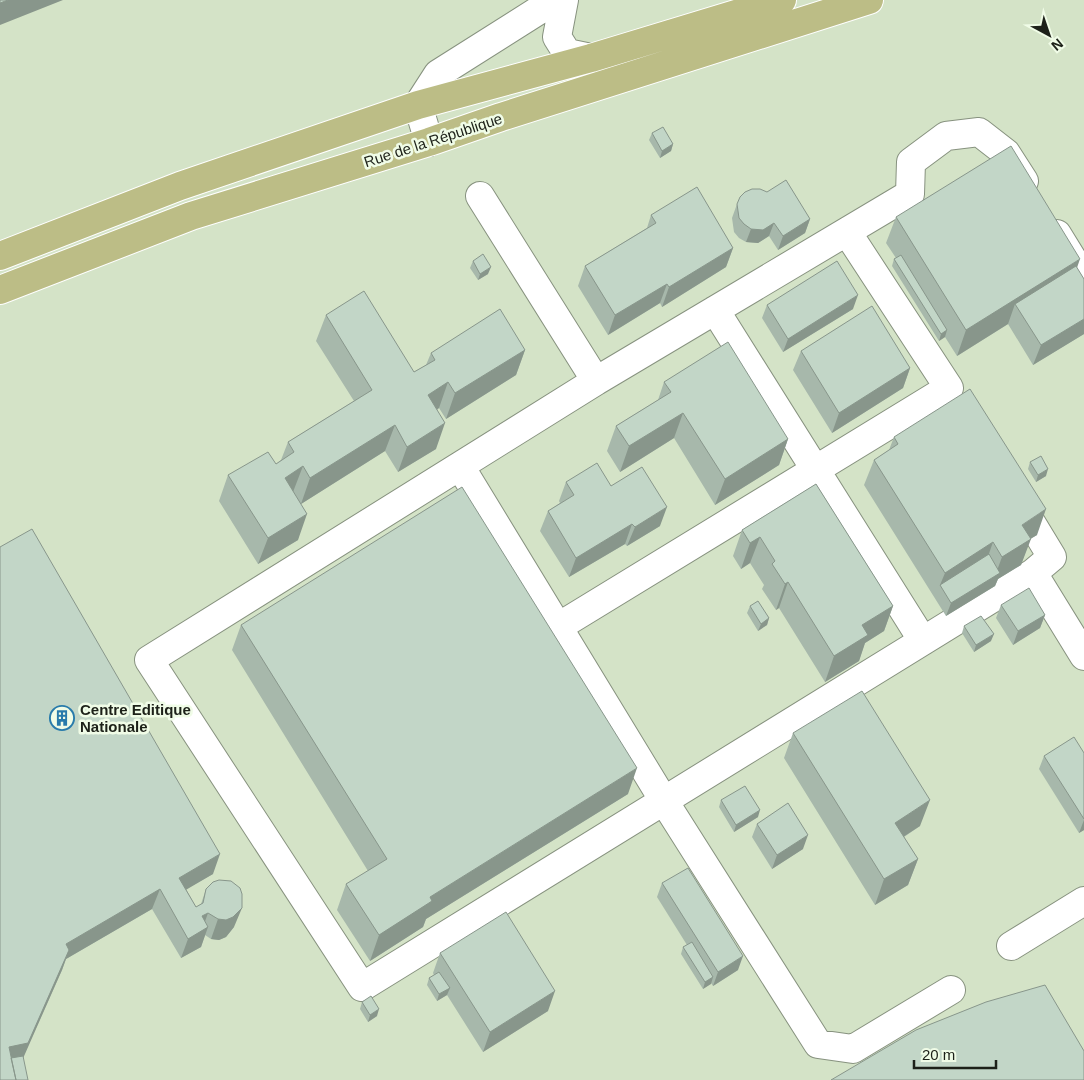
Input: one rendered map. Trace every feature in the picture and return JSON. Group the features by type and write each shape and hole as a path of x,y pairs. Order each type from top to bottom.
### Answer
{"main road":[{"path":"0,256 180,186 418,105 591,58 782,0"},
{"name":"Rue de la République","path":"0,290 191,216 429,142 510,114 869,0"}],"street":[{"path":"429,142 418,105 438,74 555,0"},
{"path":"564,0 557,37 567,53 591,58"},
{"path":"1006,481 1052,557 1033,573 362,987 149,660 596,381 910,194 911,162 946,136 979,132 1006,153 1084,278"},
{"path":"480,196 596,381"},
{"path":"558,627 816,470 954,397 847,232"},
{"path":"715,310 923,641"},
{"path":"460,466 664,801 818,1044 853,1048 951,990"},
{"path":"1033,573 1084,656"},
{"path":"1011,946 1084,901"}],"shaded area":[{"path":"0,0 1084,0 1084,1080 0,1080"}],"building":[{"path":"663,127 673,144 662,151 652,133"},
{"path":"1011,146 1080,259 966,330 896,217"},
{"path":"786,180 810,219 783,236 774,223 763,230 751,229 744,224 739,218 737,204 740,197 752,189 760,189 767,192"},
{"path":"697,187 733,248 669,287 667,284 615,315 585,266 656,223 651,215"},
{"path":"483,254 491,267 480,274 473,261"},
{"path":"901,255 947,330 941,334 894,259"},
{"path":"837,261 858,295 788,339 767,305"},
{"path":"1076,266 1084,279 1084,319 1041,345 1015,304"},
{"path":"364,291 414,372 435,360 431,353 500,309 525,350 455,393 448,382 428,395 445,423 407,447 395,425 310,478 303,466 285,478 307,514 268,538 228,475 268,452 276,464 294,452 288,442 372,390 326,315"},
{"path":"872,306 910,368 839,413 801,351"},
{"path":"728,342 788,439 725,479 683,413 629,446 616,426 671,392 664,382"},
{"path":"970,389 1046,509 1022,525 1031,539 1002,557 993,542 945,573 874,460 898,444 894,437"},
{"path":"1041,456 1048,469 1038,475 1030,462"},
{"path":"597,463 611,486 642,467 667,507 635,527 632,524 576,558 548,511 574,495 566,482"},
{"path":"816,484 893,606 862,625 868,635 834,656 788,582 785,584 772,564 775,561 760,537 750,543 742,530"},
{"path":"462,487 637,768 430,897 432,901 379,935 346,884 387,859 241,625"},
{"name":"Centre Editique Nationale","path":"32,529 220,854 179,878 196,907 203,903 206,889 213,882 219,880 231,881 240,888 242,908 233,917 226,920 218,919 208,913 202,916 208,927 188,939 160,889 66,944 69,950 28,1043 9,1047 16,1080 0,1080 0,547"},
{"path":"989,554 1000,573 951,603 940,585"},
{"path":"1029,588 1045,615 1018,631 1001,605"},
{"path":"758,601 769,618 761,624 750,606"},
{"path":"981,616 994,634 976,645 964,626"},
{"path":"862,691 930,800 895,823 918,859 884,879 793,733"},
{"path":"1074,737 1084,753 1084,819 1044,756"},
{"path":"745,786 760,810 736,825 721,800"},
{"path":"788,803 808,835 777,855 757,824"},
{"path":"688,868 743,956 718,972 662,883"},
{"path":"506,912 555,991 490,1032 440,953"},
{"path":"692,942 713,977 705,982 683,947"},
{"path":"439,972 450,988 439,994 429,978"},
{"path":"1045,985 1084,1051 1084,1080 831,1080 916,1030 986,1002"},
{"path":"371,996 379,1009 370,1015 362,1002"},
{"path":"23,1056 28,1080 16,1080 11,1058"}],"place":[{"name":"Centre Editique Nationale","path":"62,718"}]}
